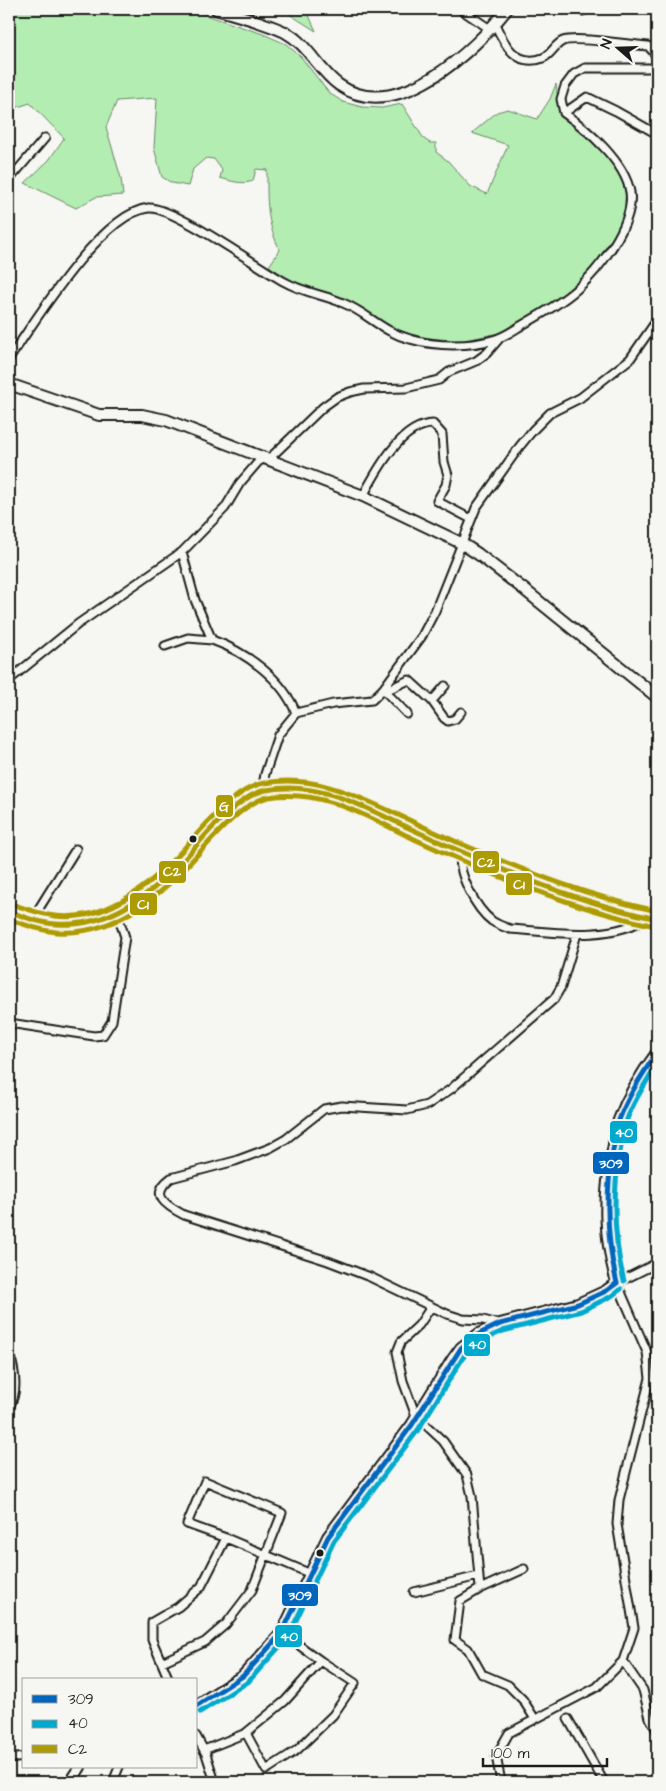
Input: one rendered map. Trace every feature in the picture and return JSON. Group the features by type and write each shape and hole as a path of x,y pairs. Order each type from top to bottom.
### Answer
{"street":[{"path":"216,9 285,32 296,39 328,76 340,86 359,94 382,97 413,88 428,80 461,56 493,27 508,9"},
{"path":"9,359 62,281 103,236 125,217 139,210 154,208 164,210 206,233 299,290 343,302 382,328 398,336 413,340 460,345 499,339 550,309 578,288 595,271 623,230 630,212 630,193 625,177 611,156 580,124 564,113 561,99 565,86 574,74 585,68 656,68 656,56 648,46 581,39 563,41 544,58 527,60 513,55 493,27 460,9"},
{"path":"569,9 582,11 588,9"},
{"path":"564,113 587,97 657,134"},
{"path":"9,180 45,138"},
{"path":"262,791 265,774 278,735 296,713 333,704 372,700 384,690 422,636 435,611 470,519 484,495 533,430 550,413 580,398 630,359 657,320"},
{"path":"9,680 78,624 182,552 225,508 240,483 254,466 259,461 272,456 323,407 350,392 364,389 406,388 439,380 449,372 476,361 487,354 499,339"},
{"path":"9,384 99,415 142,415 166,420 362,496 461,543 526,591 657,697"},
{"path":"362,496 382,463 394,448 420,426 433,424 442,434 444,462 448,475 446,485 437,501 470,519"},
{"path":"182,552 196,600 212,640"},
{"path":"165,646 188,638 212,640 224,644 256,664 286,693 296,713"},
{"path":"384,690 409,680 432,700 448,721 455,719 461,712"},
{"path":"432,700 445,686"},
{"path":"384,690 406,714"},
{"path":"9,911 34,920 54,924 81,923 102,919 117,913 138,900 167,876 213,825 245,800 262,791 290,787 305,788 339,796 461,852 530,881 580,899 653,918"},
{"path":"34,920 38,910 76,849"},
{"path":"461,852 460,862 470,893 491,920 500,926 510,929 577,934 630,927 653,918"},
{"path":"9,1023 94,1036 103,1035 112,1022 125,937 117,913"},
{"path":"500,1324 483,1320 464,1319 431,1308 370,1276 184,1214 164,1204 161,1193 162,1187 171,1178 235,1161 270,1148 286,1139 324,1109 342,1106 407,1110 432,1102 451,1089 554,999 561,986 577,934"},
{"path":"501,1782 496,1756 509,1733 597,1687 623,1662 634,1628 617,1524 619,1500 650,1378 647,1352 617,1283 608,1247 606,1187 618,1122 626,1103 657,1052"},
{"path":"198,1705 243,1676 282,1633 328,1537 390,1456 461,1348 479,1334 500,1324 578,1304 657,1263"},
{"path":"431,1308 419,1325 401,1342 397,1352 403,1380 416,1416 443,1441 468,1475 472,1496 480,1589"},
{"path":"9,1352 15,1377 15,1389 9,1408"},
{"path":"162,1662 205,1642 226,1624 252,1590 266,1555 282,1513 205,1481 187,1524 226,1538 266,1555 311,1574"},
{"path":"168,1678 152,1640 152,1622 178,1607 201,1587 226,1538"},
{"path":"524,1569 480,1589 460,1601 455,1640 468,1649 482,1674 508,1685 523,1700 535,1719"},
{"path":"414,1592 478,1576"},
{"path":"246,1733 266,1770 297,1750 319,1729 333,1715 355,1684 282,1633"},
{"path":"198,1754 246,1733 285,1701 321,1661"},
{"path":"623,1662 643,1690 650,1718 657,1731"},
{"path":"568,1719 604,1782"},
{"path":"198,1740 205,1752 215,1782"},
{"path":"9,1759 22,1757"},
{"path":"70,1782 79,1768"},
{"path":"113,1782 119,1768"}],"green space":[{"path":"9,9 188,9 263,34 286,44 301,57 329,93 343,102 362,107 382,108 402,104 424,139 430,143 436,143 436,152 448,161 470,186 487,194 508,145 472,133 497,112 508,109 537,119 550,99 556,84 560,116 580,130 605,155 619,173 626,187 624,216 617,232 593,268 551,305 499,333 461,341 419,337 391,327 350,301 292,281 269,266 280,250 270,221 267,201 267,170 256,169 253,181 241,183 220,178 222,170 214,159 206,158 193,169 188,186 172,183 162,177 154,148 157,98 117,101 106,127 121,178 123,195 96,197 76,208 25,183 49,160 64,138 30,103 9,110"},
{"path":"281,9 306,9 316,31"}],"transit line":[{"name":"G","path":"12,904 38,913 72,917 105,909 135,893 162,871 212,818 240,794 259,784 299,781 346,792 455,841 535,874 607,899 657,911"},
{"name":"C2","path":"9,911 38,921 56,924 74,924 108,916 138,899 166,878 231,810 259,792 285,788 304,789 340,797 471,856 533,881 594,903 657,919"},
{"name":"C1","path":"9,919 32,927 56,932 80,931 103,926 124,917 162,890 224,827 246,808 261,799 288,796 324,800 358,812 418,841 531,889 592,910 655,926"},
{"name":"309","path":"617,1283 613,1266 608,1217 610,1167 619,1120 641,1077 657,1053"},
{"name":"40","path":"624,1281 616,1233 617,1169 626,1122 636,1100 657,1065"},
{"name":"309","path":"198,1705 243,1676 282,1633 328,1537 412,1425 461,1348 479,1334 500,1324 578,1304 606,1291 617,1283"},
{"name":"40","path":"200,1712 248,1682 288,1637 334,1541 418,1430 466,1353 483,1340 503,1331 581,1311 610,1297 621,1289"}]}
